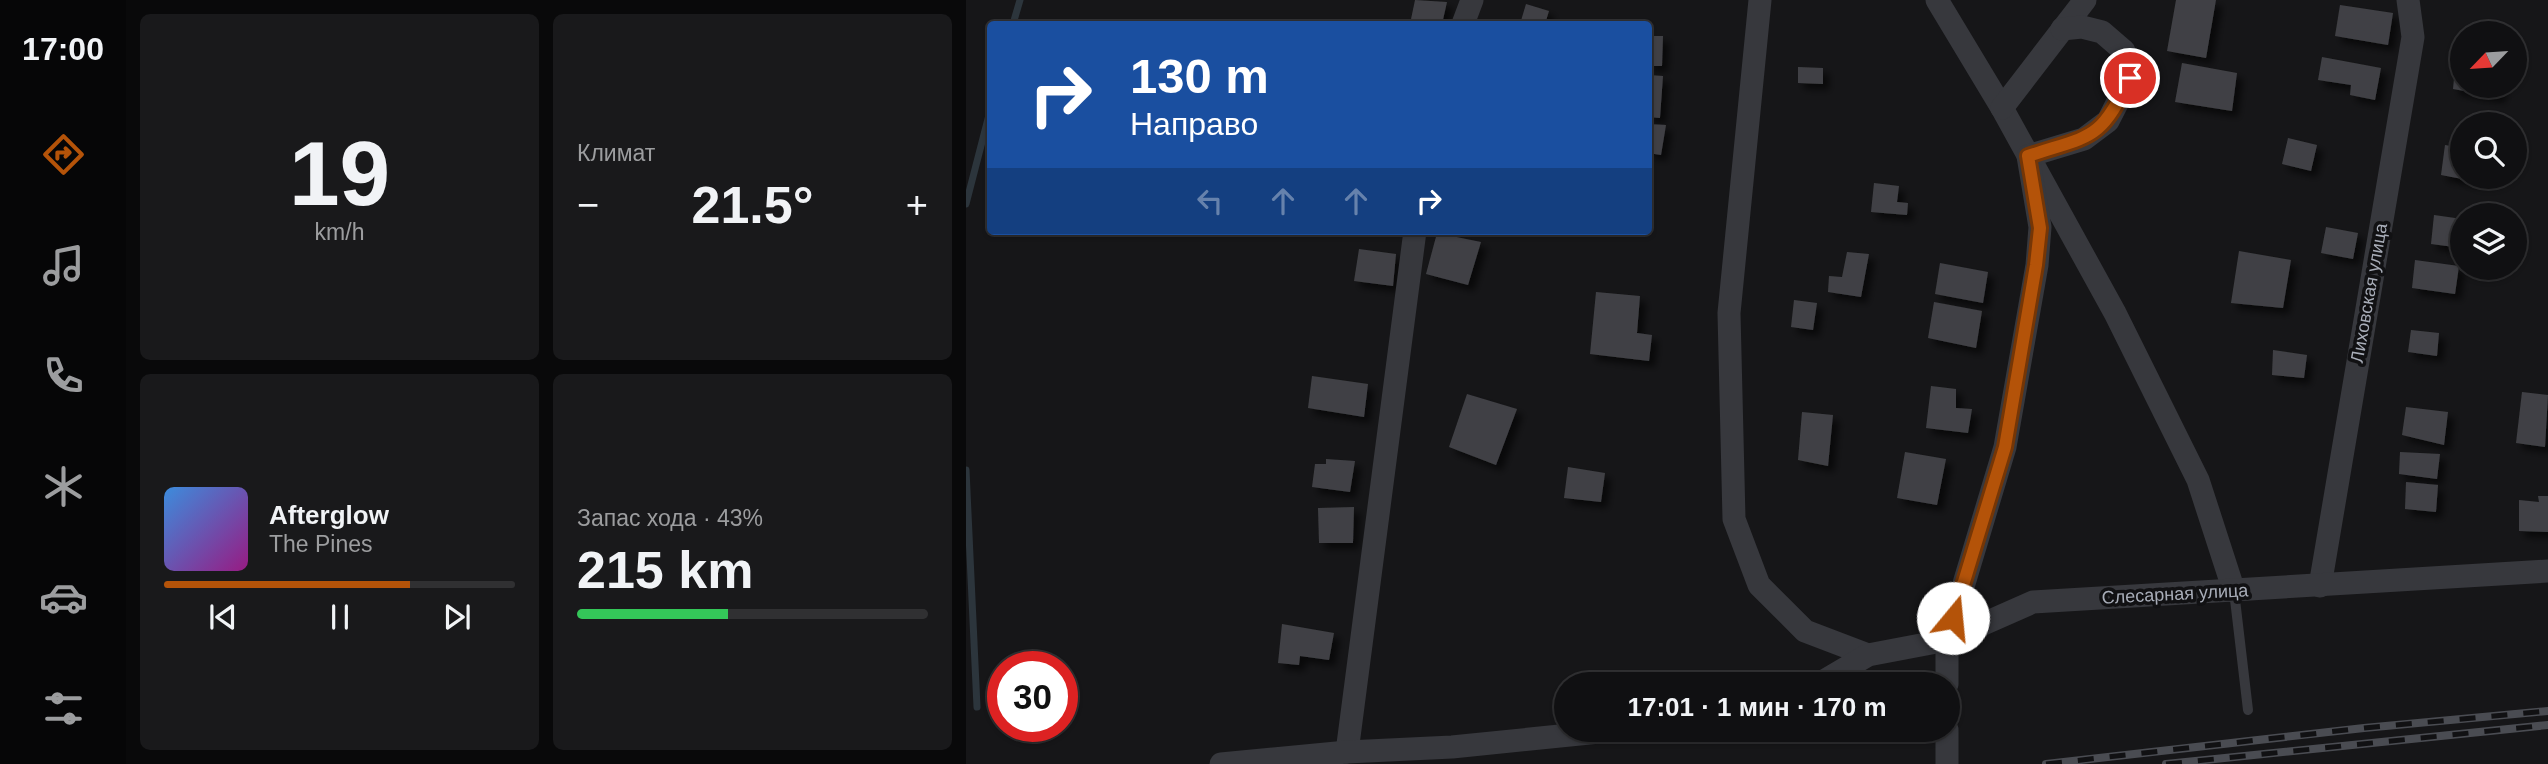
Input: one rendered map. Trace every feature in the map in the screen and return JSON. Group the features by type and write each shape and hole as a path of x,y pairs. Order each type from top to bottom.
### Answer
{"street":[{"path":"1464,21 1472,0"},
{"path":"1760,0 1729,313 1734,519 1759,585 1805,631 1868,655"},
{"path":"1937,0 2002,108 2115,313 2198,480 2234,591"},
{"path":"2002,108 2085,0"},
{"name":"Лиховская улица","path":"2320,586 2413,37 2407,0"},
{"path":"2028,156 2084,139 2108,121 2130,78 2124,51 2102,32 2082,27 2062,29"},
{"path":"1947,672 1947,640 2005,447 2036,265 2040,228 2028,156"},
{"path":"1347,752 1414,235"},
{"name":"Слесарная улица","path":"1839,672 1868,655 1947,640 2033,602 2548,571"},
{"path":"1221,764 1554,737"},
{"path":"1947,742 1947,764"}],"lane":[{"path":"2234,591 2248,710"}],"building":[{"path":"1415,0 1447,2 1443,21 1411,21"},
{"path":"2176,0 2216,0 2206,58 2167,51"},
{"path":"1526,4 1549,11 1546,21 1521,21"},
{"path":"2340,5 2393,13 2388,45 2335,36"},
{"path":"1652,36 1663,36 1662,66 1652,66"},
{"path":"2322,57 2381,68 2375,100 2350,95 2351,85 2318,80"},
{"path":"2182,63 2237,73 2232,111 2175,102"},
{"path":"1798,67 1823,68 1823,84 1798,83"},
{"path":"1652,75 1663,76 1660,118 1652,117"},
{"path":"1652,124 1666,125 1661,155 1652,154"},
{"path":"2288,138 2317,145 2311,171 2282,164"},
{"path":"2445,145 2450,146 2450,177 2441,175"},
{"path":"1874,183 1899,186 1897,202 1908,203 1907,215 1871,212"},
{"path":"2434,215 2450,217 2450,246 2431,244"},
{"path":"2326,227 2358,233 2353,259 2321,253"},
{"path":"1436,235 1481,242 1468,285 1426,274"},
{"path":"1359,249 1396,254 1393,286 1354,281"},
{"path":"2239,251 2291,260 2283,308 2231,303"},
{"path":"1847,252 1869,254 1861,297 1828,292 1829,276 1842,277"},
{"path":"2415,260 2450,265 2450,280 2457,280 2455,294 2412,288"},
{"path":"1940,263 1988,272 1983,303 1935,294"},
{"path":"1596,292 1640,296 1637,333 1652,335 1649,361 1590,354"},
{"path":"1794,300 1817,303 1813,330 1791,327"},
{"path":"1934,302 1982,311 1976,348 1928,338"},
{"path":"2411,330 2439,333 2437,356 2408,352"},
{"path":"2273,350 2307,355 2304,378 2272,375"},
{"path":"1312,376 1368,384 1364,417 1308,408"},
{"path":"1931,386 1956,389 1956,408 1972,409 1968,433 1926,428"},
{"path":"2522,392 2548,395 2545,447 2516,443"},
{"path":"1467,394 1517,409 1496,465 1449,447"},
{"path":"2406,407 2448,412 2444,445 2402,435"},
{"path":"1802,412 1833,415 1828,466 1798,460"},
{"path":"1905,452 1946,459 1937,505 1897,498"},
{"path":"2400,452 2440,454 2437,479 2399,474"},
{"path":"1326,459 1355,461 1350,492 1312,487 1315,464 1326,464"},
{"path":"1568,467 1605,473 1601,502 1564,498"},
{"path":"2406,482 2438,485 2436,512 2405,509"},
{"path":"2538,496 2548,496 2548,532 2519,531 2519,500 2539,502"},
{"path":"1354,507 1353,543 1319,543 1318,508"},
{"path":"1282,624 1334,633 1329,660 1300,656 1299,665 1278,663"}],"waterway":[{"path":"1014,21 1020,0"},
{"path":"966,204 987,123"},
{"path":"966,470 977,707"}],"railway":[{"path":"2046,764 2364,728 2548,711"},
{"path":"2166,764 2548,725"}],"route":[{"path":"1953,618 2005,447 2036,265 2040,228 2028,156 2084,139 2108,121 2130,78"}]}
